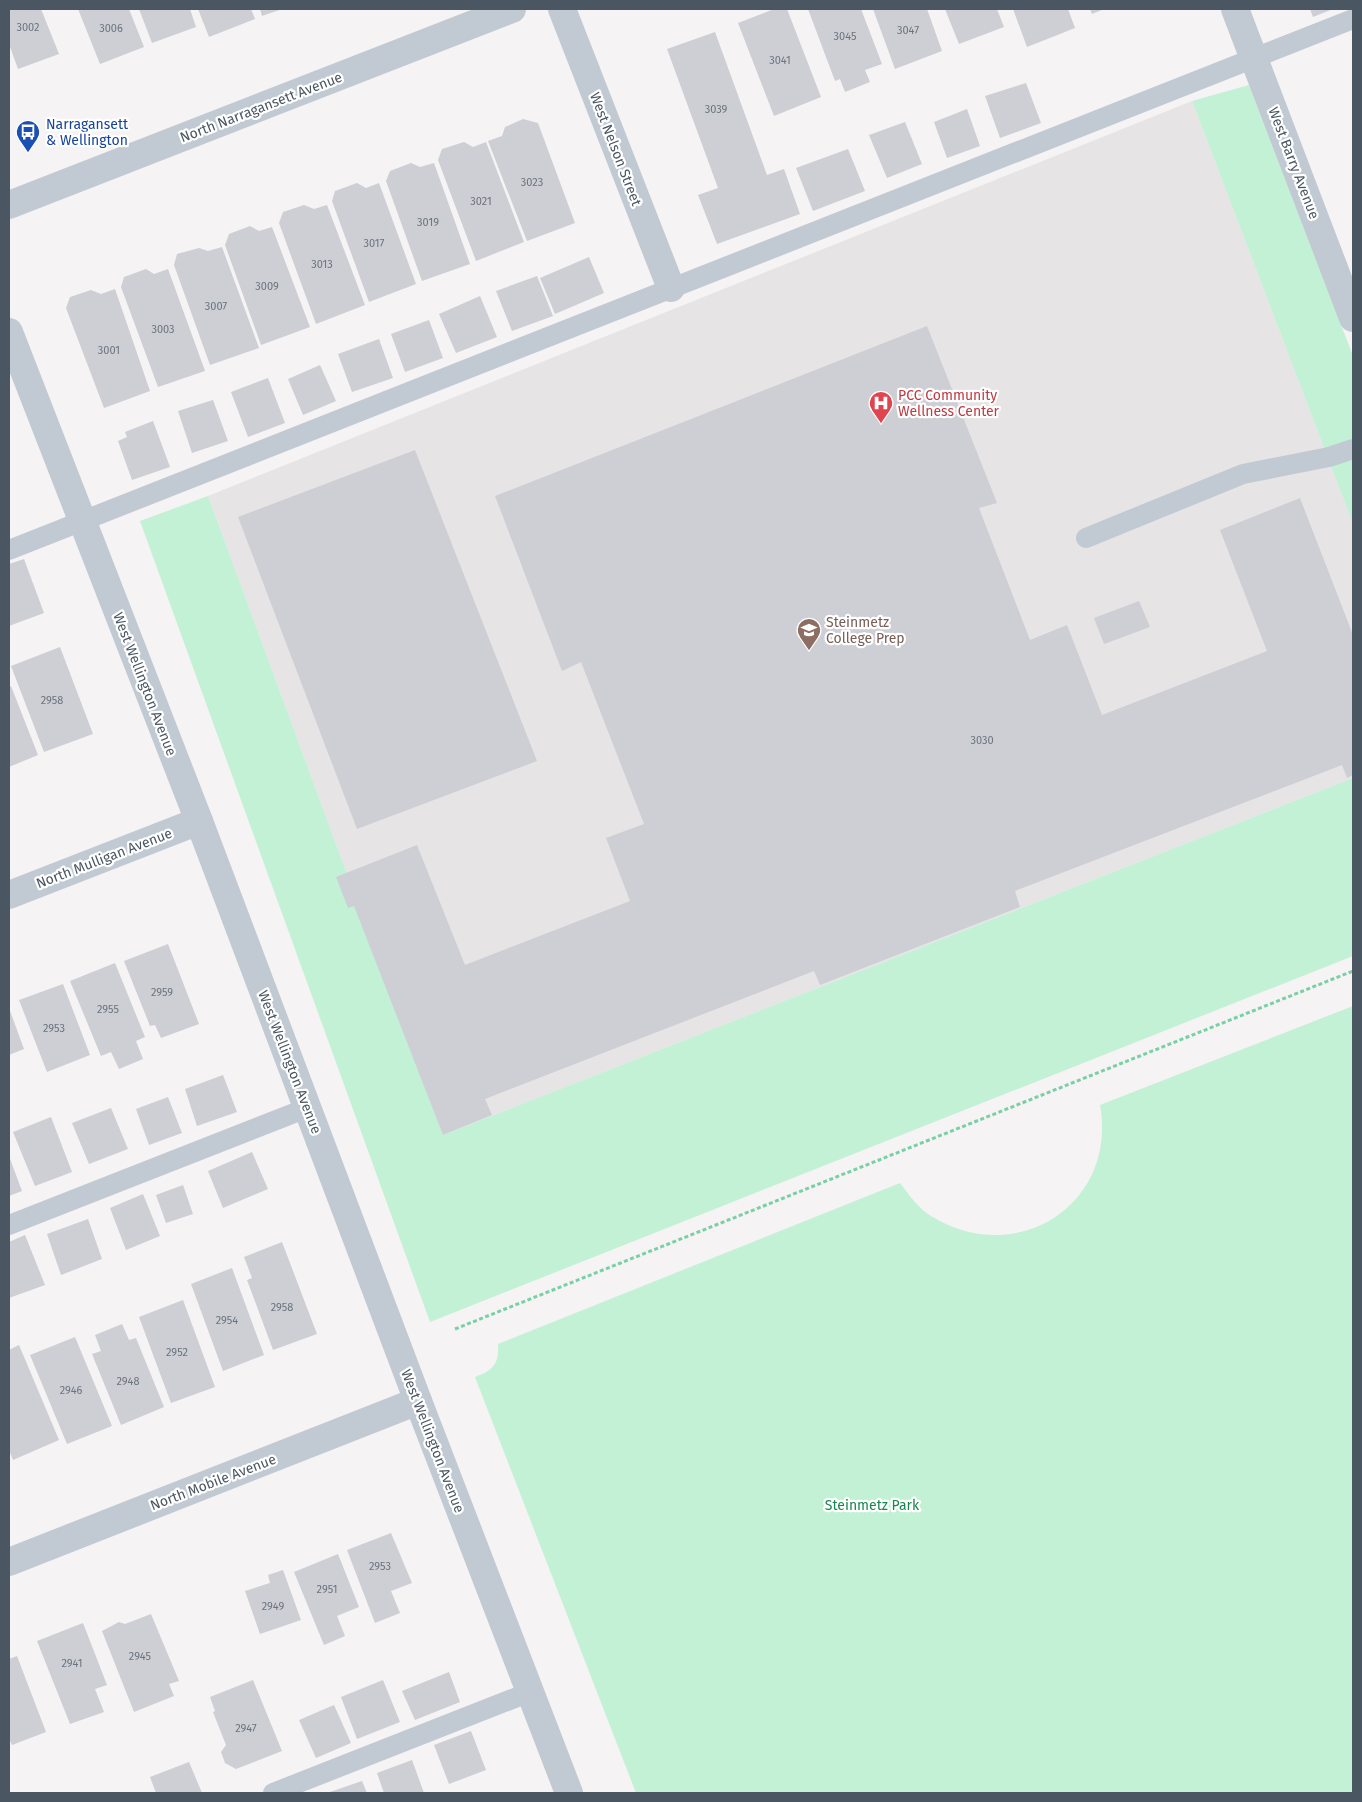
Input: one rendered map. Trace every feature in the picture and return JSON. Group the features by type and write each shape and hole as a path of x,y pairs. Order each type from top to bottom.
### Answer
{"street":[{"name":"North Narragansett Avenue","path":"9,205 512,9"},
{"name":"West Nelson Street","path":"562,9 671,288"},
{"name":"West Barry Avenue","path":"1235,9 1353,318"},
{"name":"West Wellington Avenue","path":"9,332 199,821 418,1401 570,1793"},
{"name":"North Mulligan Avenue","path":"9,895 199,821"},
{"name":"North Mobile Avenue","path":"9,1562 418,1401"}],"lane":[{"path":"9,550 1353,20"},
{"path":"1086,538 1243,474 1329,457 1353,449"},
{"path":"9,1224 307,1108"},
{"path":"273,1793 530,1692"}],"path":[{"path":"455,1330 1353,971"}],"shaded area":[{"name":"Steinmetz College Prep","path":"1192,101 1353,524 1353,778 443,1135 208,496"}],"green space":[{"path":"1249,85 1353,356 1353,524 1192,101"},
{"path":"208,496 443,1135 1353,778 1353,956 430,1322 140,521"},
{"name":"Steinmetz Park","path":"1353,1006 1353,1793 636,1793 475,1377 487,1372 494,1365 498,1357 498,1344 900,1183 926,1213 963,1231 996,1235 1027,1231 1054,1218 1077,1198 1093,1172 1101,1141 1100,1105"}],"building":[{"path":"9,9 41,9 59,54 18,69 9,44"},
{"path":"78,9 129,9 144,47 100,64"},
{"path":"139,9 190,9 196,27 152,43"},
{"path":"198,9 251,9 255,19 209,37"},
{"path":"260,9 282,9 262,16"},
{"path":"774,9 787,9 821,97 774,116 738,23"},
{"path":"808,9 861,9 882,64 865,70 870,82 845,92 840,79 835,81"},
{"path":"873,9 927,9 942,51 895,69"},
{"path":"945,9 997,9 1004,27 959,44"},
{"path":"1013,9 1068,9 1075,28 1027,47"},
{"path":"1090,9 1104,9 1092,14"},
{"path":"1310,9 1333,9 1313,17"},
{"path":"715,32 767,175 784,169 800,214 717,244 698,195 718,188 667,49"},
{"path":"1026,83 1041,123 1000,138 985,96"},
{"path":"967,109 980,146 947,158 934,122"},
{"path":"523,119 538,123 575,223 527,241 488,141 502,136 505,127"},
{"path":"905,122 922,164 887,178 869,135"},
{"path":"464,142 473,147 486,142 524,242 476,261 438,160 442,149"},
{"path":"848,149 865,191 813,211 796,168"},
{"path":"411,163 420,167 434,163 470,264 422,281 386,181 390,171"},
{"path":"357,183 366,188 379,183 416,284 369,302 332,201 335,191"},
{"path":"304,205 314,209 327,205 365,305 316,324 279,223 283,212"},
{"path":"250,226 259,231 272,227 310,327 261,345 225,245 229,234"},
{"path":"222,247 259,348 210,365 174,265 177,254 199,248 208,251"},
{"path":"589,257 604,293 555,314 540,278"},
{"path":"146,269 154,274 168,269 205,371 158,387 121,287 124,277"},
{"path":"537,276 553,316 512,331 496,291"},
{"path":"115,289 150,391 104,408 66,308 70,297 91,290 101,294"},
{"path":"480,296 497,337 456,353 439,314"},
{"path":"429,320 443,358 405,372 391,334"},
{"path":"927,326 997,503 979,508 1030,640 1067,625 1102,715 1267,651 1220,530 1300,498 1353,635 1353,775 1347,778 1342,765 1015,891 1020,907 820,985 814,971 485,1099 492,1115 443,1135 354,906 348,908 336,877 417,845 465,965 630,901 606,838 644,824 581,662 562,671 495,496"},
{"path":"379,339 393,378 352,392 338,354"},
{"path":"320,365 336,401 303,415 288,379"},
{"path":"268,378 285,423 248,437 231,392"},
{"path":"213,400 228,441 192,453 178,411"},
{"path":"153,421 170,467 132,480 118,441 127,437 125,432"},
{"path":"415,450 537,761 357,829 238,517"},
{"path":"24,559 44,613 9,626 9,564"},
{"path":"1139,601 1150,627 1104,644 1094,618"},
{"path":"60,647 93,734 44,752 11,666"},
{"path":"11,686 38,755 9,767 9,687"},
{"path":"168,944 199,1024 161,1038 155,1025 150,1026 124,961"},
{"path":"115,963 145,1037 136,1041 143,1059 119,1069 111,1052 101,1056 70,981"},
{"path":"63,984 90,1055 47,1072 19,1000"},
{"path":"9,1008 24,1049 9,1055"},
{"path":"223,1075 237,1112 197,1126 185,1089"},
{"path":"168,1097 182,1133 149,1145 136,1109"},
{"path":"111,1108 128,1149 89,1164 72,1123"},
{"path":"51,1117 72,1172 35,1186 13,1132"},
{"path":"252,1152 268,1189 223,1208 208,1171"},
{"path":"9,1156 22,1191 9,1196"},
{"path":"183,1185 193,1214 166,1223 156,1195"},
{"path":"143,1194 160,1236 126,1250 110,1208"},
{"path":"88,1219 102,1259 61,1275 47,1234"},
{"path":"25,1235 45,1285 9,1298 9,1242"},
{"path":"282,1242 317,1334 273,1350 247,1280 252,1278 244,1257"},
{"path":"232,1268 264,1355 223,1371 191,1284"},
{"path":"183,1300 215,1387 171,1403 139,1317"},
{"path":"122,1324 129,1340 136,1338 164,1407 121,1425 92,1354 101,1351 95,1335"},
{"path":"75,1337 112,1426 67,1444 30,1355"},
{"path":"19,1345 59,1440 13,1460 9,1450 9,1350"},
{"path":"391,1533 412,1583 391,1591 400,1613 375,1623 347,1550"},
{"path":"338,1554 359,1607 337,1616 345,1636 324,1645 294,1572"},
{"path":"283,1570 301,1620 260,1634 245,1591 270,1583 268,1575"},
{"path":"151,1614 179,1681 169,1684 174,1696 134,1712 102,1631 119,1622 125,1624"},
{"path":"83,1623 107,1685 95,1689 104,1712 70,1724 37,1641"},
{"path":"17,1656 46,1732 12,1745 9,1739 9,1659"},
{"path":"449,1672 460,1702 415,1720 402,1691"},
{"path":"253,1680 282,1751 236,1769 225,1763 221,1752 226,1745 213,1712 215,1711 210,1697"},
{"path":"383,1680 400,1722 357,1739 341,1697"},
{"path":"334,1705 351,1743 316,1758 299,1720"},
{"path":"471,1731 486,1770 449,1784 434,1745"},
{"path":"412,1760 424,1793 384,1793 377,1773"},
{"path":"189,1762 202,1793 156,1793 150,1777"},
{"path":"362,1781 367,1793 327,1793"}],"place":[{"name":"Narragansett & Wellington","path":"28,153"},
{"name":"PCC Community Wellness Center","path":"881,424"},
{"name":"Steinmetz College Prep","path":"809,651"}]}
